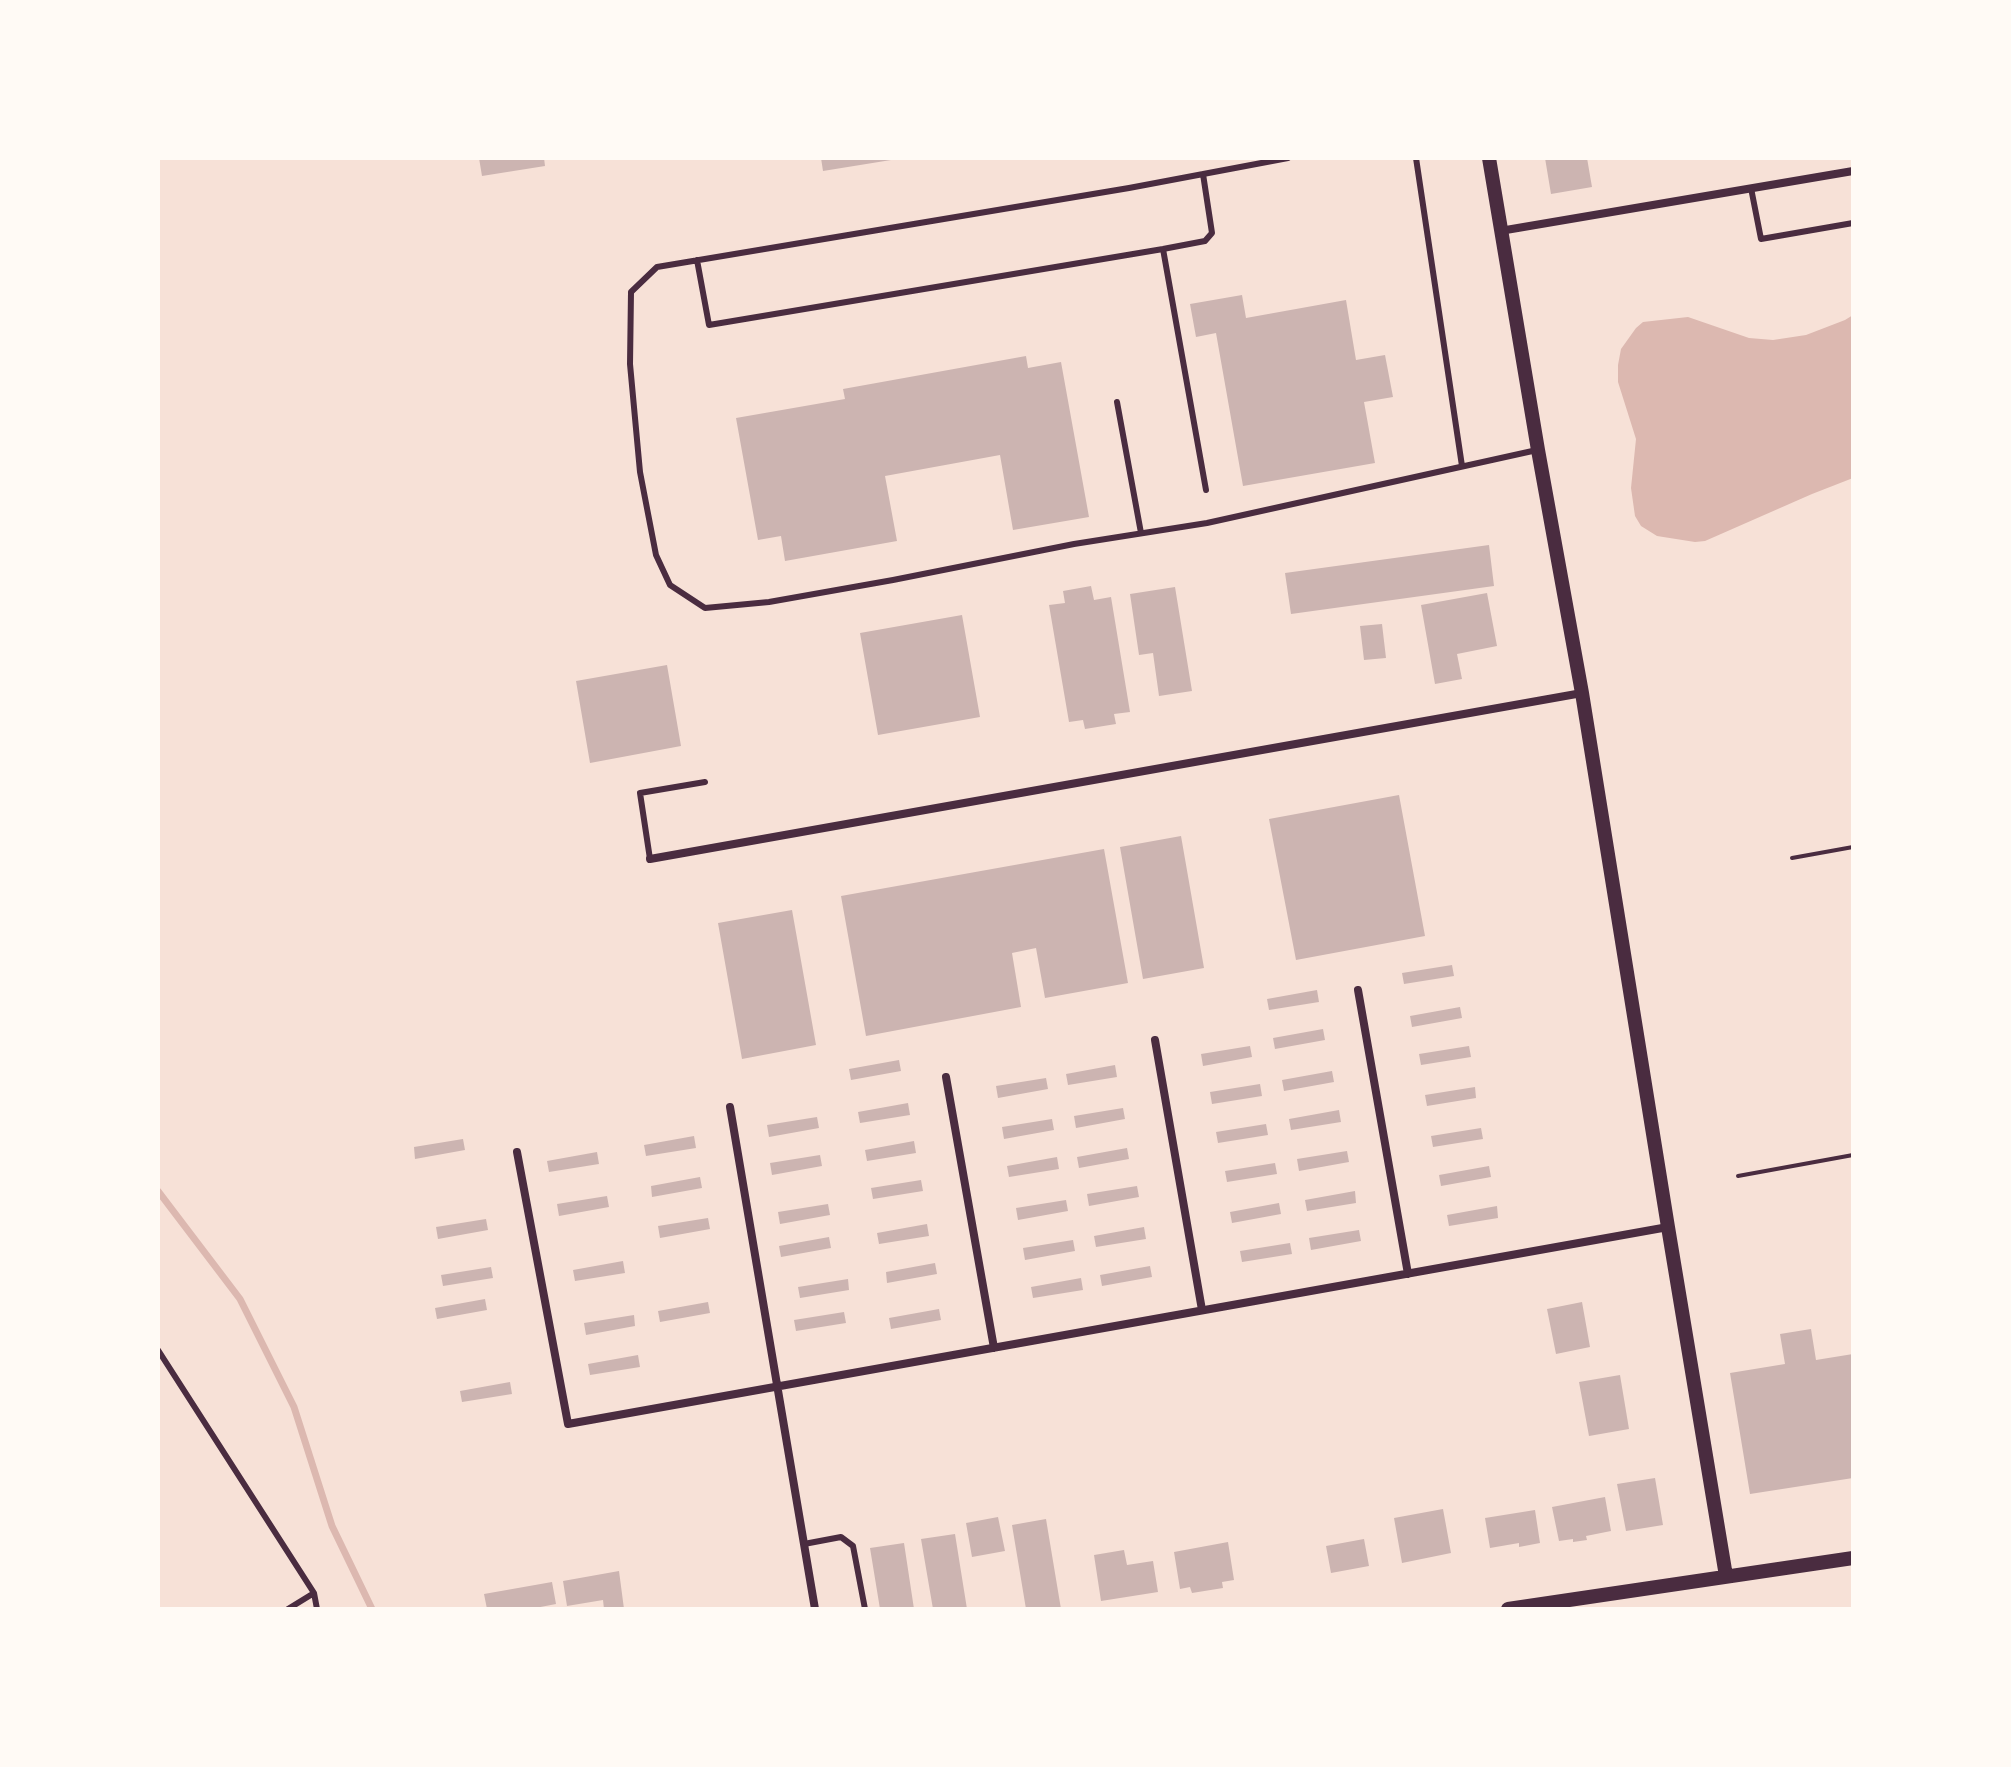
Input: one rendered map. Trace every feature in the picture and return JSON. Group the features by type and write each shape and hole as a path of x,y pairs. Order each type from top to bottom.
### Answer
{"street":[{"path":"1489,158 1582,693 1726,1576"},
{"path":"1500,231 1853,171"},
{"path":"650,859 1582,693"},
{"path":"1358,990 1408,1274"},
{"path":"1155,1040 1202,1310"},
{"path":"946,1077 994,1348"},
{"path":"730,1107 815,1609"},
{"path":"517,1152 568,1424 1668,1227"},
{"path":"1508,1609 1853,1558"}],"lane":[{"path":"1288,158 657,267 631,292 630,364 640,472 656,555 670,585 705,608 769,602 1074,544 1207,523 1538,450"},
{"path":"1416,158 1462,466"},
{"path":"697,260 709,325 1163,249 1205,241 1212,233 1203,174"},
{"path":"1751,188 1761,239 1853,223"},
{"path":"1163,249 1206,490"},
{"path":"1117,402 1141,533"},
{"path":"650,859 640,793 705,782"},
{"path":"158,1350 314,1593 317,1609"},
{"path":"804,1544 841,1537 853,1546 865,1609"},
{"path":"288,1609 314,1593"}],"path":[{"path":"1792,858 1853,847"},
{"path":"1738,1176 1853,1155"}],"shaded area":[{"path":"1853,315 1853,478 1705,541 1657,536 1641,526 1635,516 1631,488 1636,439 1618,382 1621,349 1636,328 1643,322 1688,317 1749,338 1773,340 1806,335"}],"building":[{"path":"479,158 544,158 545,166 482,176"},
{"path":"821,158 891,158 891,160 823,171"},
{"path":"1545,158 1587,158 1592,187 1551,194"},
{"path":"1242,295 1246,318 1346,300 1356,360 1385,355 1393,397 1364,402 1375,463 1243,486 1216,333 1196,337 1190,304"},
{"path":"1026,356 1028,368 1061,362 1089,517 1013,530 1000,455 885,476 897,541 785,561 781,536 758,540 736,418 845,399 843,389"},
{"path":"1489,545 1494,586 1291,614 1285,573"},
{"path":"1091,586 1094,600 1111,597 1130,712 1114,714 1116,724 1085,729 1083,720 1069,722 1049,605 1065,603 1063,591"},
{"path":"1175,587 1192,691 1159,696 1153,653 1139,655 1130,594"},
{"path":"1487,593 1497,646 1457,654 1462,679 1435,684 1421,605"},
{"path":"962,615 980,717 878,735 860,633"},
{"path":"1382,624 1386,658 1364,660 1360,626"},
{"path":"667,665 681,746 590,763 576,681"},
{"path":"1399,795 1425,936 1296,960 1269,819"},
{"path":"1181,836 1204,968 1143,979 1120,847"},
{"path":"1104,849 1128,983 1045,998 1036,948 1012,953 1021,1007 866,1036 841,896"},
{"path":"792,910 816,1045 742,1059 718,923"},
{"path":"1452,965 1454,976 1404,984 1402,973"},
{"path":"1317,990 1319,1002 1269,1010 1267,999"},
{"path":"1460,1007 1462,1018 1412,1027 1410,1016"},
{"path":"1323,1029 1325,1040 1275,1049 1273,1038"},
{"path":"1250,1046 1252,1057 1203,1066 1201,1054"},
{"path":"1469,1046 1471,1057 1421,1065 1419,1054"},
{"path":"899,1060 901,1071 851,1080 849,1069"},
{"path":"1115,1065 1117,1077 1068,1085 1066,1074"},
{"path":"1332,1071 1334,1082 1284,1091 1282,1080"},
{"path":"1046,1078 1048,1089 998,1098 996,1086"},
{"path":"1260,1084 1262,1096 1212,1104 1210,1092"},
{"path":"1475,1087 1476,1098 1427,1106 1425,1095"},
{"path":"908,1103 910,1115 860,1123 858,1112"},
{"path":"1123,1108 1125,1119 1076,1128 1074,1116"},
{"path":"1339,1110 1341,1122 1291,1130 1289,1119"},
{"path":"817,1117 819,1128 769,1137 767,1125"},
{"path":"1052,1119 1054,1130 1004,1139 1002,1127"},
{"path":"1266,1124 1268,1135 1218,1143 1216,1132"},
{"path":"1481,1128 1483,1139 1433,1147 1431,1136"},
{"path":"694,1136 696,1148 646,1156 644,1145"},
{"path":"463,1139 465,1150 415,1159 414,1147"},
{"path":"914,1141 916,1153 867,1161 865,1150"},
{"path":"1127,1148 1129,1159 1079,1168 1077,1157"},
{"path":"1347,1151 1349,1162 1299,1171 1297,1159"},
{"path":"597,1152 599,1164 549,1172 547,1161"},
{"path":"820,1155 822,1166 772,1175 770,1163"},
{"path":"1057,1157 1059,1169 1009,1177 1007,1166"},
{"path":"1275,1163 1277,1174 1227,1182 1225,1171"},
{"path":"1489,1166 1491,1177 1441,1186 1439,1175"},
{"path":"700,1177 702,1188 652,1197 651,1186"},
{"path":"921,1180 923,1191 873,1199 871,1188"},
{"path":"1137,1186 1139,1197 1089,1206 1087,1194"},
{"path":"1355,1191 1356,1203 1307,1211 1305,1200"},
{"path":"607,1196 609,1207 559,1216 557,1204"},
{"path":"1066,1200 1068,1211 1018,1220 1016,1208"},
{"path":"1279,1203 1281,1214 1232,1223 1230,1212"},
{"path":"828,1204 830,1215 780,1224 778,1212"},
{"path":"1497,1206 1498,1218 1449,1226 1447,1215"},
{"path":"708,1218 710,1229 660,1238 658,1226"},
{"path":"486,1219 488,1230 438,1239 436,1227"},
{"path":"927,1224 929,1236 879,1244 877,1233"},
{"path":"1144,1227 1146,1239 1096,1247 1094,1236"},
{"path":"1359,1230 1361,1241 1311,1250 1309,1238"},
{"path":"829,1237 831,1248 781,1257 779,1246"},
{"path":"1073,1240 1075,1251 1025,1260 1023,1248"},
{"path":"1290,1243 1292,1254 1242,1262 1240,1251"},
{"path":"623,1261 625,1273 575,1281 573,1270"},
{"path":"935,1263 937,1274 887,1283 886,1272"},
{"path":"1150,1266 1152,1277 1102,1286 1100,1275"},
{"path":"491,1267 493,1278 443,1286 441,1275"},
{"path":"1081,1278 1083,1290 1033,1298 1031,1287"},
{"path":"848,1279 849,1290 800,1298 798,1287"},
{"path":"485,1299 487,1310 437,1319 435,1308"},
{"path":"708,1302 710,1313 660,1322 658,1311"},
{"path":"1582,1302 1590,1347 1556,1354 1547,1309"},
{"path":"939,1309 941,1320 891,1329 889,1318"},
{"path":"844,1312 846,1323 796,1331 794,1320"},
{"path":"634,1315 635,1326 586,1335 584,1323"},
{"path":"1811,1329 1816,1360 1853,1354 1853,1478 1750,1494 1730,1373 1785,1364 1780,1334"},
{"path":"638,1355 640,1367 590,1375 588,1364"},
{"path":"1620,1375 1629,1429 1589,1436 1579,1382"},
{"path":"510,1382 512,1394 462,1402 460,1391"},
{"path":"1655,1478 1663,1525 1626,1531 1617,1484"},
{"path":"1605,1497 1611,1531 1586,1536 1587,1540 1559,1541 1552,1507"},
{"path":"1443,1509 1451,1553 1402,1563 1394,1518"},
{"path":"1535,1510 1540,1543 1490,1548 1485,1518"},
{"path":"998,1517 1005,1551 972,1557 966,1523"},
{"path":"1046,1519 1061,1609 1026,1609 1012,1525"},
{"path":"955,1534 967,1609 933,1609 921,1539"},
{"path":"1364,1539 1369,1566 1331,1573 1326,1546"},
{"path":"1228,1542 1234,1580 1222,1582 1223,1588 1192,1593 1190,1587 1180,1589 1174,1552"},
{"path":"904,1543 914,1609 880,1609 870,1548"},
{"path":"1124,1550 1127,1565 1153,1561 1158,1592 1101,1601 1094,1555"},
{"path":"619,1571 624,1609 604,1609 603,1600 567,1606 563,1581"},
{"path":"552,1582 556,1604 530,1609 487,1609 484,1594"}],"waterway":[{"path":"158,1191 240,1299 294,1407 332,1526 372,1609"}]}
